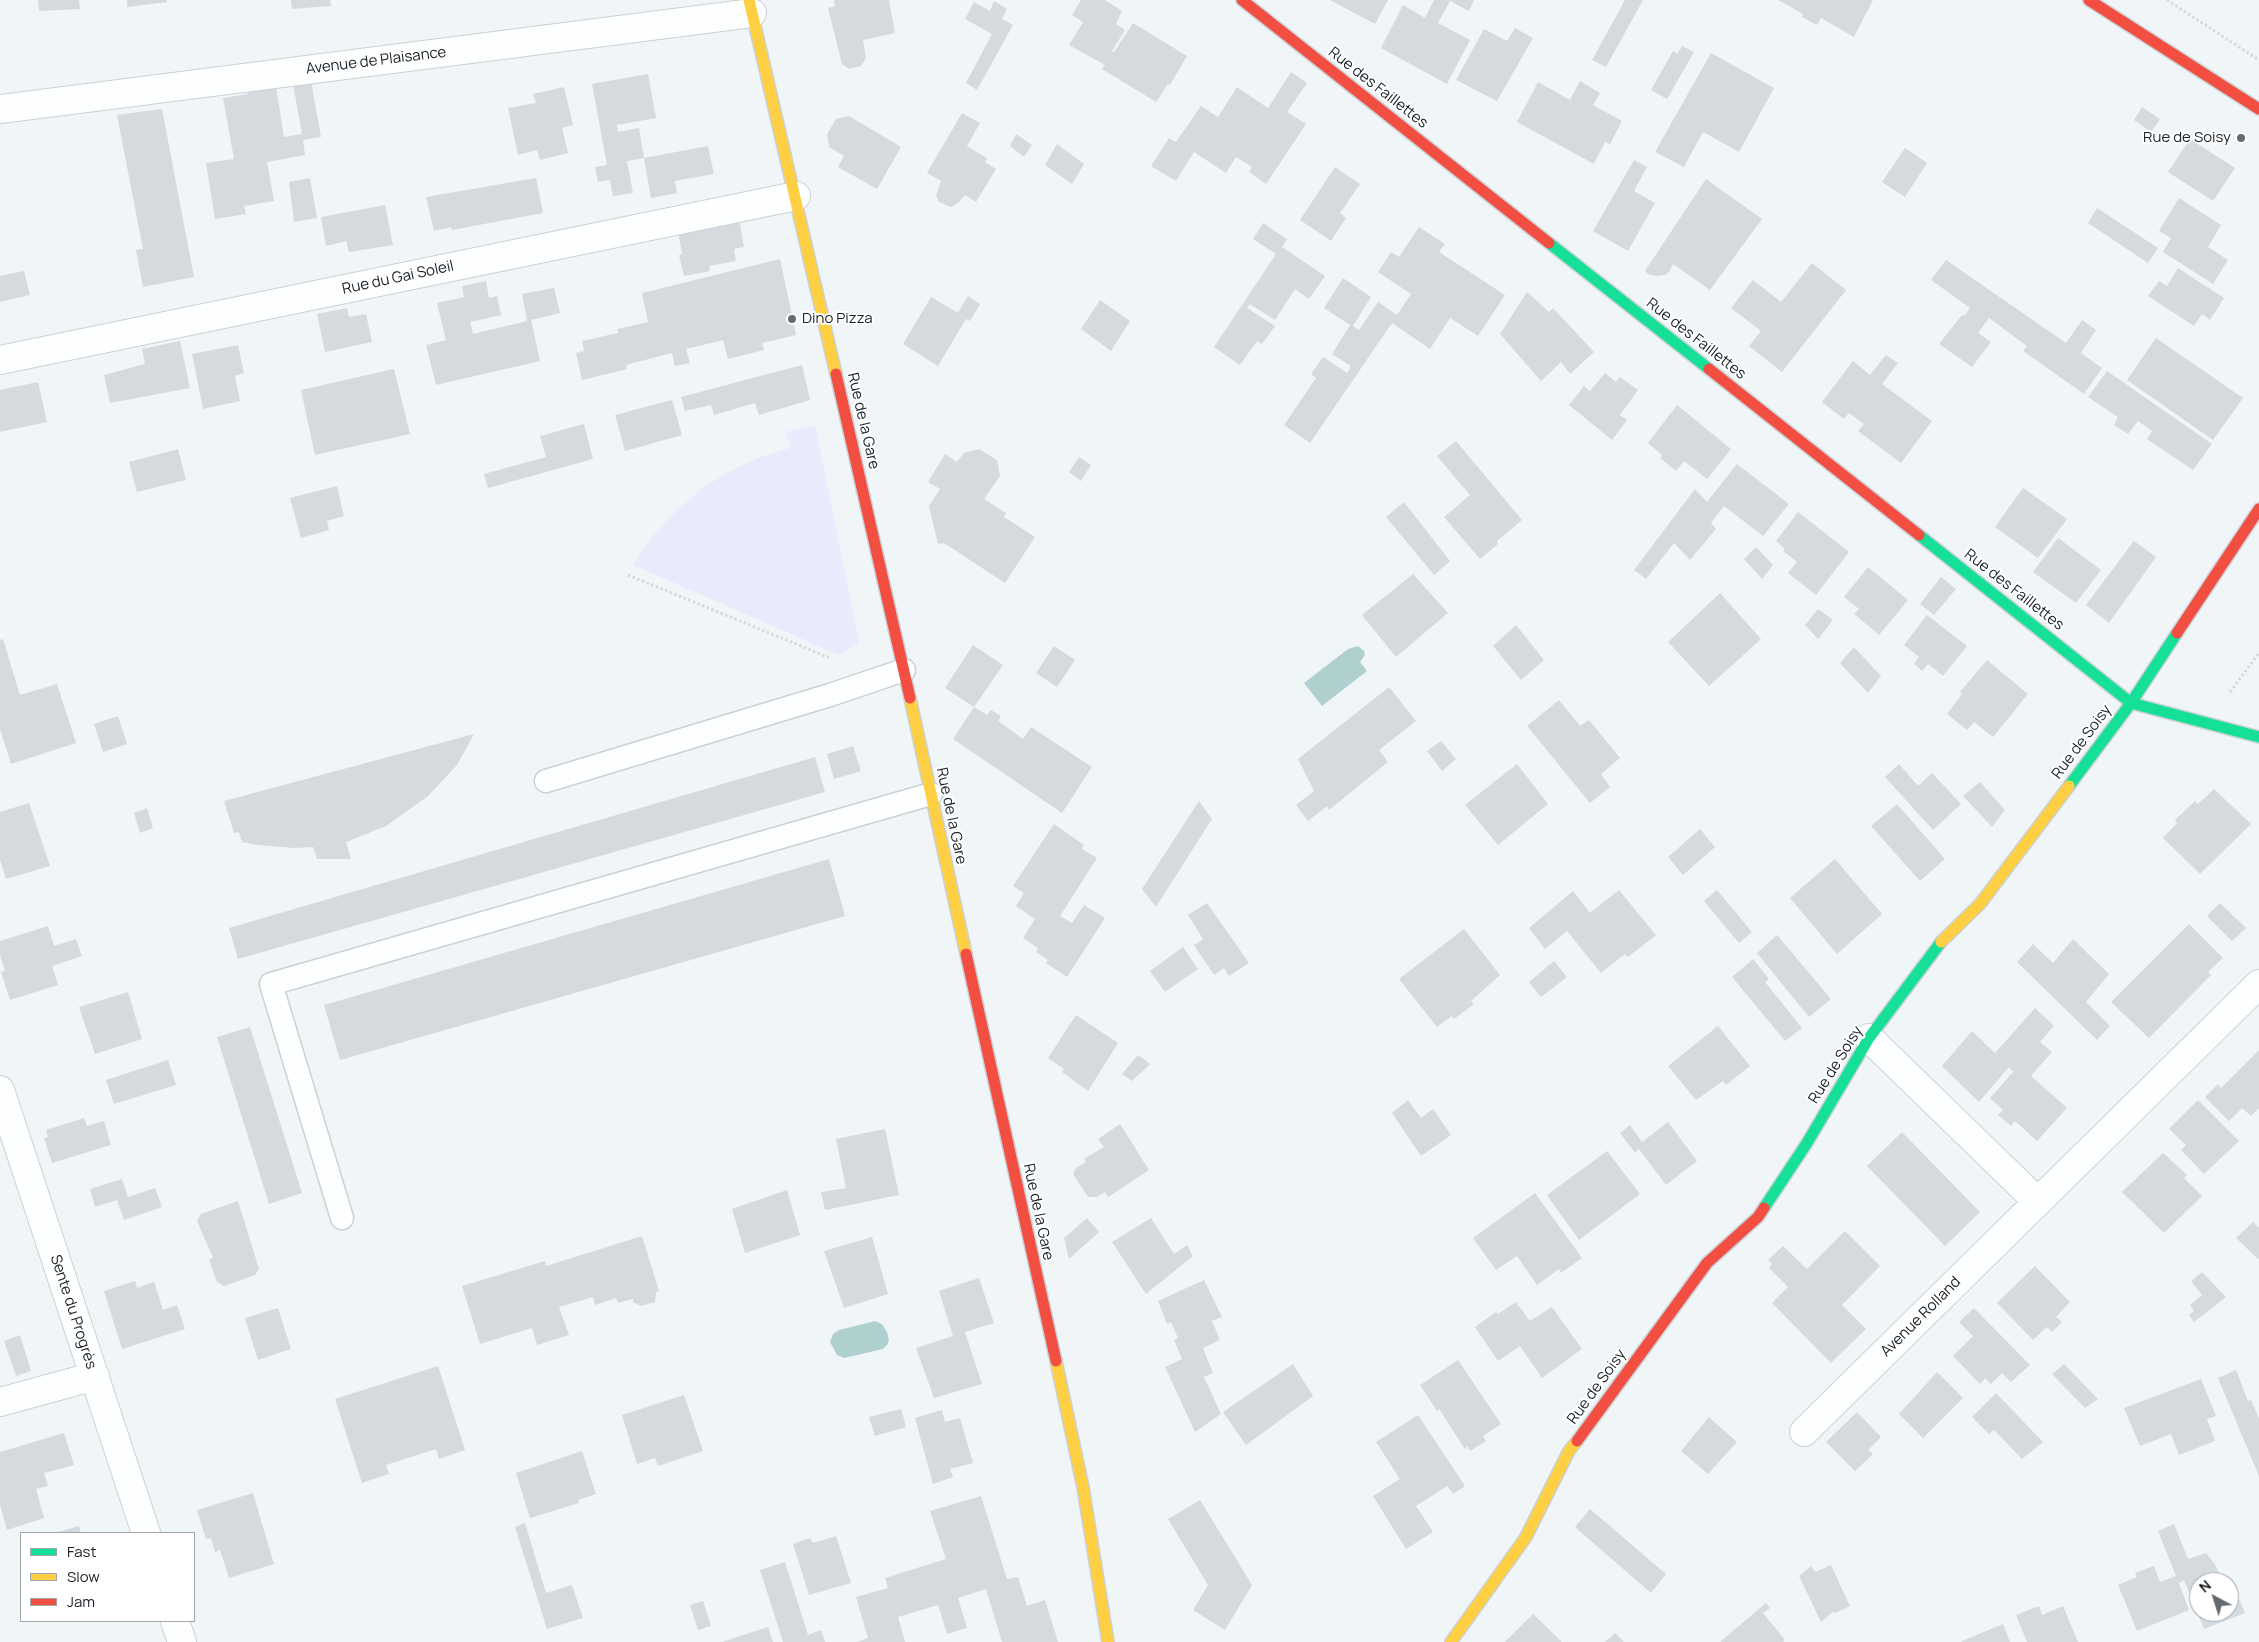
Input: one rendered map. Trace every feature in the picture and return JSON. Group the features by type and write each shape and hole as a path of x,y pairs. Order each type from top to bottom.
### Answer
{"street":[{"name":"Rue des Faillettes","path":"1242,0 2131,703"},
{"path":"2089,0 2259,109"},
{"name":"Avenue de Plaisance","path":"0,109 750,6"},
{"name":"Rue de la Gare","path":"750,6 796,196 904,670 1083,1487 1108,1642"},
{"name":"Rue du Gai Soleil","path":"0,360 796,196"},
{"name":"Rue de Soisy","path":"1451,1642 1526,1537 1569,1451 1707,1263 1758,1217 1807,1143 1869,1038 1940,943 1980,904 2131,703 2259,509"},
{"path":"2131,703 2259,738"},
{"name":"Avenue Rolland","path":"1804,1432 2259,984"},
{"path":"1869,1038 2038,1202"},
{"name":"Sente du Progrès","path":"0,1090 146,1532"},
{"path":"0,1402 95,1376"},
{"path":"175,1622 182,1642"}],"lane":[{"path":"546,781 904,670"},
{"path":"342,1218 271,984 931,794"}],"path":[{"path":"2167,0 2259,60"},
{"path":"628,575 835,660 869,682"},
{"path":"2228,695 2259,653"}],"shaded area":[{"path":"815,425 859,642 839,655 633,565 652,537 675,512 700,490 728,472 758,458 790,448 786,432"},
{"path":"1358,646 1364,651 1365,655 1360,662 1367,671 1322,706 1304,683 1348,649"},
{"path":"875,1321 882,1324 887,1332 889,1340 883,1349 844,1358 837,1355 830,1342 833,1334 839,1330"}],"building":[{"path":"38,0 79,0 80,9 39,11"},
{"path":"127,0 167,0 167,2 127,7"},
{"path":"291,0 330,0 331,6 292,9"},
{"path":"834,0 889,0 895,33 863,40 866,58 861,66 849,69 842,64 828,8 835,6"},
{"path":"1081,0 1105,0 1122,11 1116,24 1125,30 1112,51 1114,52 1133,23 1187,56 1170,85 1168,84 1156,102 1102,69 1105,65 1069,45 1083,22 1072,15"},
{"path":"1330,0 1388,0 1375,24"},
{"path":"1434,0 1474,0 1469,11 1450,1 1438,23 1470,40 1447,84 1381,48 1403,5 1425,18"},
{"path":"1625,0 1643,0 1606,67 1592,60"},
{"path":"1778,0 1873,0 1854,37 1821,18 1817,25 1802,17 1803,14"},
{"path":"994,1 1007,9 1002,19 1013,25 977,90 966,83 992,34 965,19 974,2 990,11"},
{"path":"1515,28 1533,38 1497,101 1456,80 1484,29 1507,41"},
{"path":"1682,46 1694,52 1667,99 1651,90 1673,51 1677,54"},
{"path":"1711,53 1774,88 1739,152 1703,132 1684,167 1655,152"},
{"path":"1291,72 1307,83 1287,112 1306,124 1266,184 1249,172 1252,167 1236,157 1226,173 1194,152 1176,181 1151,166 1169,138 1176,142 1201,106 1218,117 1237,87 1268,108"},
{"path":"648,74 656,118 617,125 618,132 639,128 644,158 627,161 633,193 613,196 610,180 598,182 595,167 607,165 592,84"},
{"path":"311,81 321,137 303,140 305,155 267,162 274,201 244,206 246,214 215,219 206,163 234,159 223,98 248,94 247,91 276,86 284,137 302,134 293,84"},
{"path":"1580,81 1600,93 1593,105 1622,121 1610,144 1605,142 1594,164 1517,122 1538,82 1570,100"},
{"path":"564,87 573,125 562,128 568,153 540,160 537,150 518,155 508,108 536,103 533,94"},
{"path":"2142,107 2160,119 2151,132 2134,120"},
{"path":"162,109 194,277 143,287 136,250 143,249 117,115"},
{"path":"962,113 980,123 967,146 987,158 985,162 996,169 976,202 965,195 958,203 951,207 939,202 936,195 941,181 927,173"},
{"path":"849,116 901,147 877,189 838,167 844,156 829,147 827,134 836,119"},
{"path":"1016,134 1032,145 1024,157 1010,146"},
{"path":"2190,139 2235,168 2213,201 2168,172"},
{"path":"1057,144 1084,164 1072,184 1045,165"},
{"path":"708,146 714,174 675,181 677,193 651,198 644,158"},
{"path":"1905,148 1927,163 1905,197 1882,182"},
{"path":"1634,160 1647,167 1634,191 1655,203 1628,251 1593,231"},
{"path":"1335,167 1360,184 1340,213 1346,218 1331,241 1300,220"},
{"path":"310,178 317,218 294,222 289,182"},
{"path":"536,178 543,213 452,230 451,227 434,231 426,197"},
{"path":"1706,179 1762,219 1710,290 1673,264 1665,275 1656,276 1648,274 1645,271"},
{"path":"2179,198 2221,225 2208,247 2228,260 2213,284 2163,252 2171,238 2159,231"},
{"path":"385,205 393,245 349,252 346,241 326,246 321,217"},
{"path":"2097,208 2158,248 2148,263 2088,223"},
{"path":"739,219 744,247 734,249 736,261 709,266 710,271 684,276 679,255 682,254 678,231"},
{"path":"1263,223 1287,239 1282,247 1325,276 1309,299 1295,289 1275,320 1250,304 1247,308 1275,326 1262,344 1257,341 1240,365 1214,347 1276,254 1253,239"},
{"path":"1419,227 1445,244 1439,252 1505,295 1478,336 1450,318 1430,349 1392,323 1310,443 1284,425 1316,378 1311,374 1323,357 1347,373 1351,366 1332,354 1350,325 1324,308 1343,278 1371,297 1353,326 1359,330 1378,302 1397,315 1411,294 1378,272 1391,252 1399,257"},
{"path":"780,259 796,335 762,343 764,350 728,359 723,340 686,349 690,363 675,366 672,353 626,365 627,369 582,380 576,353 584,351 582,341 618,333 617,329 648,322 642,293"},
{"path":"1946,260 2066,343 2082,320 2096,330 2081,353 2102,368 2084,394 2023,351 2027,346 1989,318 1978,333 1991,342 1972,367 1939,344 1970,308 1931,280"},
{"path":"1812,263 1846,290 1782,372 1749,346 1761,331 1731,308 1753,280 1781,302"},
{"path":"2178,268 2224,298 2210,320 2202,314 2194,326 2148,296 2159,281 2167,286"},
{"path":"24,271 30,295 0,302 0,276"},
{"path":"486,281 489,298 497,296 501,315 470,322 473,334 527,321 522,294 554,288 560,313 531,320 540,361 436,385 426,345 446,340 437,303 464,297 462,286"},
{"path":"1527,292 1549,312 1553,308 1594,352 1570,374 1561,362 1541,381 1500,334"},
{"path":"968,296 980,304 970,321 966,319 938,366 903,344 931,297 958,313"},
{"path":"1100,300 1130,321 1111,351 1081,329"},
{"path":"347,308 349,317 366,314 372,342 325,352 317,314"},
{"path":"2156,338 2243,398 2213,440 2127,380"},
{"path":"180,341 190,388 110,403 104,375 145,364 142,349"},
{"path":"238,345 244,373 235,376 240,401 203,409 192,354"},
{"path":"1886,355 1898,363 1882,384 1932,421 1901,463 1858,431 1864,424 1849,413 1844,419 1822,402 1853,361 1870,375"},
{"path":"802,365 810,400 759,415 755,403 714,415 711,405 685,411 681,397"},
{"path":"394,369 410,434 315,455 301,390"},
{"path":"2107,371 2212,444 2193,470 2147,439 2152,431 2138,421 2128,434 2114,425 2118,417 2088,397"},
{"path":"1605,373 1616,382 1620,377 1638,390 1620,415 1627,420 1612,440 1569,405 1584,386 1590,391"},
{"path":"38,382 47,422 0,432 0,390"},
{"path":"672,400 682,435 625,451 615,415"},
{"path":"1677,405 1731,449 1707,479 1684,461 1676,471 1660,458 1662,455 1648,443"},
{"path":"584,424 593,459 488,488 484,474 546,457 540,436"},
{"path":"1456,441 1522,520 1497,541 1498,544 1480,559 1444,517 1470,495 1437,456"},
{"path":"178,449 186,480 137,492 129,462"},
{"path":"979,449 997,460 1000,476 984,499 1006,513 1004,517 1035,537 1005,583 944,543 938,544 929,506 940,489 928,482 945,454 957,462 964,453"},
{"path":"1079,457 1091,465 1081,481 1069,472"},
{"path":"1737,464 1789,504 1763,536 1724,506 1711,523 1716,529 1690,560 1674,543 1646,579 1634,570 1695,489 1707,502"},
{"path":"337,486 344,516 327,521 329,530 301,538 290,498"},
{"path":"2023,488 2067,519 2038,558 1995,527"},
{"path":"1404,502 1450,561 1434,575 1386,517"},
{"path":"1798,512 1849,552 1816,595 1788,573 1797,562 1783,551 1785,549 1776,541"},
{"path":"2058,538 2101,570 2076,603 2033,572"},
{"path":"2134,541 2156,557 2109,623 2086,605"},
{"path":"1756,547 1773,565 1762,579 1744,559"},
{"path":"1868,567 1908,600 1879,635 1854,614 1859,609 1844,597"},
{"path":"1413,574 1448,613 1396,657 1362,615"},
{"path":"1941,577 1956,589 1934,615 1920,604"},
{"path":"1720,593 1761,639 1709,686 1668,642"},
{"path":"1818,609 1833,620 1818,639 1805,625"},
{"path":"1927,615 1967,646 1943,676 1928,664 1922,671 1914,664 1919,657 1904,645"},
{"path":"1516,625 1544,660 1521,680 1493,646"},
{"path":"3,639 20,695 57,684 76,743 11,764 0,729 0,640"},
{"path":"973,645 1003,665 974,707 945,688"},
{"path":"1054,646 1075,660 1057,687 1036,673"},
{"path":"1854,647 1881,676 1868,693 1840,663"},
{"path":"1987,660 2028,694 1993,737 1974,722 1967,730 1947,714 1962,694 1960,692"},
{"path":"1389,687 1416,721 1379,750 1388,762 1329,810 1327,806 1308,821 1296,805 1314,791 1298,759"},
{"path":"1559,700 1580,726 1589,720 1620,758 1601,774 1610,787 1590,803 1527,726"},
{"path":"974,707 987,715 991,710 1001,716 998,721 1023,739 1031,727 1092,767 1062,813 953,739"},
{"path":"118,716 127,744 103,752 94,724"},
{"path":"474,734 457,765 428,796 386,826 346,842 351,859 317,859 313,847 294,848 258,845 242,842 239,832 234,833 224,801"},
{"path":"1441,741 1456,759 1442,771 1427,751"},
{"path":"853,746 861,771 834,779 827,754"},
{"path":"815,757 825,792 238,959 229,928"},
{"path":"1517,764 1548,804 1498,845 1465,805"},
{"path":"1899,764 1918,786 1932,773 1961,804 1933,830 1885,777"},
{"path":"1980,782 2005,810 1992,827 1963,796"},
{"path":"2214,789 2251,824 2200,874 2163,838 2177,823 2175,820 2195,801 2198,804"},
{"path":"1199,801 1212,819 1156,907 1142,889"},
{"path":"29,803 50,866 6,879 0,860 0,812"},
{"path":"1897,804 1945,859 1920,881 1871,826"},
{"path":"147,808 153,828 140,833 134,813"},
{"path":"1054,824 1084,845 1082,849 1097,858 1060,916 1072,923 1084,905 1105,918 1067,977 1046,963 1048,960 1036,952 1038,948 1023,938 1035,919 1016,906 1024,893 1013,886"},
{"path":"1700,829 1715,847 1683,875 1668,857"},
{"path":"829,859 845,916 340,1060 324,1005"},
{"path":"1835,859 1882,914 1837,954 1790,898"},
{"path":"1619,890 1656,935 1628,957 1625,954 1601,973 1567,931 1545,949 1529,928 1573,891 1590,913"},
{"path":"1717,890 1752,932 1739,943 1704,901"},
{"path":"1207,903 1249,963 1229,976 1224,968 1214,975 1194,945 1203,939 1188,915"},
{"path":"2220,903 2246,928 2232,941 2207,916"},
{"path":"2189,924 2223,958 2208,972 2211,975 2149,1038 2111,1002"},
{"path":"48,926 54,946 76,939 82,956 52,966 58,985 10,1000 1,972 5,971 0,955 0,941"},
{"path":"1464,929 1500,975 1471,1001 1474,1004 1454,1019 1452,1016 1437,1027 1399,979"},
{"path":"1777,935 1831,999 1809,1017 1757,953"},
{"path":"2073,939 2109,974 2086,1002 2110,1026 2097,1040 2017,962 2033,944 2053,963"},
{"path":"1183,947 1198,969 1165,992 1150,971"},
{"path":"1753,959 1769,979 1765,982 1802,1028 1785,1041 1732,977"},
{"path":"1554,961 1567,977 1541,997 1529,982"},
{"path":"128,992 142,1039 95,1054 79,1007"},
{"path":"2035,1008 2054,1026 2040,1042 2052,1052 2031,1076 2067,1108 2037,1141 2015,1121 2011,1126 1998,1115 2003,1110 1990,1098 2013,1072 2009,1067 1979,1102 1942,1066 1972,1031 1995,1053"},
{"path":"1076,1015 1118,1043 1088,1091 1062,1072 1064,1069 1048,1058"},
{"path":"1718,1026 1750,1066 1726,1085 1723,1081 1696,1100 1668,1066"},
{"path":"250,1027 302,1193 269,1204 217,1037"},
{"path":"2259,1050 2259,1108 2251,1116 2242,1108 2229,1121 2205,1097 2218,1084 2221,1088"},
{"path":"1138,1055 1150,1064 1132,1081 1122,1074"},
{"path":"168,1060 176,1085 114,1104 106,1080"},
{"path":"1408,1100 1421,1118 1433,1109 1451,1135 1421,1156 1392,1113"},
{"path":"2198,1100 2239,1141 2204,1174 2181,1150 2186,1145 2169,1129"},
{"path":"84,1118 87,1126 104,1121 111,1145 52,1163 44,1138 48,1137 46,1130"},
{"path":"1668,1122 1697,1161 1666,1185 1639,1149 1635,1153 1620,1133 1630,1125 1642,1142"},
{"path":"1120,1124 1149,1170 1108,1197 1105,1192 1097,1197 1088,1197 1073,1174 1076,1168 1086,1162 1084,1159 1104,1147 1098,1139"},
{"path":"885,1129 899,1195 825,1210 821,1192 846,1188 836,1139"},
{"path":"1902,1132 1980,1212 1945,1246 1867,1166"},
{"path":"1607,1151 1640,1194 1579,1240 1547,1195"},
{"path":"2163,1153 2187,1175 2184,1178 2202,1196 2164,1233 2122,1192"},
{"path":"122,1179 128,1197 155,1188 162,1207 124,1220 117,1200 95,1207 90,1189"},
{"path":"787,1190 800,1235 745,1253 732,1209"},
{"path":"1535,1193 1582,1258 1561,1273 1559,1269 1537,1285 1517,1256 1496,1270 1473,1238"},
{"path":"238,1201 259,1269 255,1275 224,1286 217,1282 209,1259 213,1258 197,1221 201,1214"},
{"path":"1087,1218 1099,1232 1069,1259 1064,1238"},
{"path":"1151,1218 1174,1254 1187,1245 1193,1256 1146,1294 1112,1242"},
{"path":"2253,1222 2259,1228 2259,1260 2236,1238"},
{"path":"1845,1231 1880,1266 1842,1305 1866,1329 1831,1363 1772,1303 1788,1287 1769,1268 1772,1264 1768,1260 1783,1246 1807,1269"},
{"path":"642,1236 659,1291 656,1292 655,1302 641,1306 633,1302 633,1299 618,1303 616,1298 595,1305 593,1297 559,1307 569,1335 537,1345 532,1328 480,1344 462,1286 545,1261 546,1266"},
{"path":"872,1237 888,1294 844,1308 824,1251"},
{"path":"2035,1266 2070,1302 2056,1317 2062,1322 2052,1332 2047,1327 2033,1340 1997,1303"},
{"path":"2202,1272 2226,1297 2194,1322 2189,1315 2194,1311 2190,1305 2202,1295 2191,1281"},
{"path":"979,1278 994,1323 965,1332 982,1384 934,1398 916,1348 953,1336 939,1291"},
{"path":"1204,1280 1222,1317 1212,1321 1220,1340 1203,1348 1213,1373 1204,1377 1221,1414 1195,1432 1165,1367 1182,1359 1174,1340 1178,1338 1171,1322 1167,1324 1158,1301"},
{"path":"135,1281 137,1288 154,1282 163,1310 177,1305 185,1329 122,1349 104,1291"},
{"path":"1516,1302 1530,1321 1552,1307 1582,1349 1542,1378 1520,1346 1498,1361 1475,1327 1496,1312 1498,1314"},
{"path":"278,1308 291,1349 258,1360 245,1318"},
{"path":"1974,1308 2030,1365 2011,1382 2002,1373 1991,1384 1985,1378 1980,1384 1953,1356 1973,1336 1959,1322"},
{"path":"20,1335 31,1371 16,1376 4,1341"},
{"path":"1458,1360 1501,1424 1483,1436 1486,1441 1470,1451 1467,1446 1465,1449 1439,1409 1437,1411 1420,1385"},
{"path":"1293,1364 1313,1396 1246,1445 1223,1412"},
{"path":"2064,1364 2098,1399 2085,1408 2052,1374"},
{"path":"438,1366 465,1450 439,1459 436,1449 386,1465 389,1474 362,1483 335,1399"},
{"path":"2236,1370 2248,1401 2251,1400 2259,1419 2259,1476 2218,1378"},
{"path":"1937,1372 1963,1398 1923,1438 1899,1414"},
{"path":"2201,1379 2216,1416 2207,1419 2215,1441 2179,1455 2171,1434 2140,1446 2124,1408"},
{"path":"1996,1393 2043,1442 2022,1459 1994,1430 1989,1434 1972,1417"},
{"path":"684,1395 703,1451 658,1466 655,1458 637,1464 622,1415"},
{"path":"901,1409 906,1427 875,1436 869,1417"},
{"path":"942,1410 945,1422 960,1418 973,1463 950,1469 953,1477 933,1484 915,1418"},
{"path":"1857,1412 1881,1437 1868,1450 1873,1454 1855,1471 1826,1442"},
{"path":"1418,1415 1465,1486 1453,1494 1447,1486 1416,1506 1433,1532 1406,1549 1373,1496 1400,1479 1376,1442"},
{"path":"1709,1417 1737,1442 1708,1474 1681,1451"},
{"path":"64,1433 74,1465 44,1473 48,1486 36,1489 44,1518 7,1530 0,1505 0,1452"},
{"path":"582,1451 596,1494 578,1500 579,1503 530,1518 516,1473"},
{"path":"253,1493 274,1564 229,1578 220,1550 215,1552 211,1538 206,1539 197,1510"},
{"path":"981,1496 1007,1579 1018,1577 1027,1606 1045,1600 1058,1642 1002,1642 986,1589 958,1598 967,1628 947,1634 938,1605 898,1617 905,1642 857,1642 868,1638 856,1597 888,1588 885,1578 946,1559 930,1511"},
{"path":"1200,1500 1252,1585 1225,1630 1193,1610 1208,1585 1168,1519"},
{"path":"1590,1509 1666,1574 1651,1593 1575,1527"},
{"path":"525,1523 546,1593 572,1585 583,1618 547,1629 515,1527"},
{"path":"2174,1524 2188,1559 2206,1553 2218,1572 2189,1572 2189,1592 2184,1580 2179,1583 2189,1610 2137,1631 2118,1585 2137,1577 2135,1573 2154,1566 2160,1582 2176,1576 2158,1531"},
{"path":"79,1526 81,1532 58,1532"},
{"path":"836,1536 851,1583 809,1595 793,1544 810,1538 813,1543"},
{"path":"785,1562 808,1635 821,1630 825,1642 783,1642 760,1570"},
{"path":"1831,1565 1850,1606 1835,1613 1834,1611 1821,1622 1799,1576 1811,1566 1815,1572"},
{"path":"2239,1599 2245,1613 2239,1615"},
{"path":"703,1601 711,1626 698,1630 690,1605"},
{"path":"1766,1603 1770,1608 1763,1613 1785,1640 1783,1642 1720,1642"},
{"path":"2039,1606 2042,1615 2063,1606 2078,1642 2027,1642 2016,1615"},
{"path":"1533,1614 1562,1642 1505,1642"},
{"path":"2201,1622 2222,1622 2204,1629"},
{"path":"2003,1624 2010,1642 1960,1642"},
{"path":"768,1627 773,1642 722,1642"},
{"path":"1615,1633 1624,1642 1605,1642"}],"traffic: fast":[{"path":"1549,243 1709,369"},
{"path":"1919,535 2131,703 2259,737"},
{"path":"2069,786 2131,703 2177,633"},
{"path":"1764,1208 1807,1143 1869,1038 1941,942"}],"traffic: slow":[{"path":"749,0 836,374"},
{"path":"910,698 966,954"},
{"path":"1941,942 1980,904 2069,786"},
{"path":"1056,1361 1083,1487 1108,1642"},
{"path":"1451,1642 1526,1537 1569,1451 1577,1441"}],"traffic: jam":[{"path":"1242,0 1549,243"},
{"path":"2089,0 2259,109"},
{"path":"1709,369 1919,535"},
{"path":"836,374 910,698"},
{"path":"2177,633 2259,509"},
{"path":"966,954 1056,1361"},
{"path":"1577,1441 1707,1263 1758,1217 1764,1208"}],"place":[{"name":"Rue de Soisy","path":"2241,138"},
{"name":"Dino Pizza","path":"792,319"}]}
